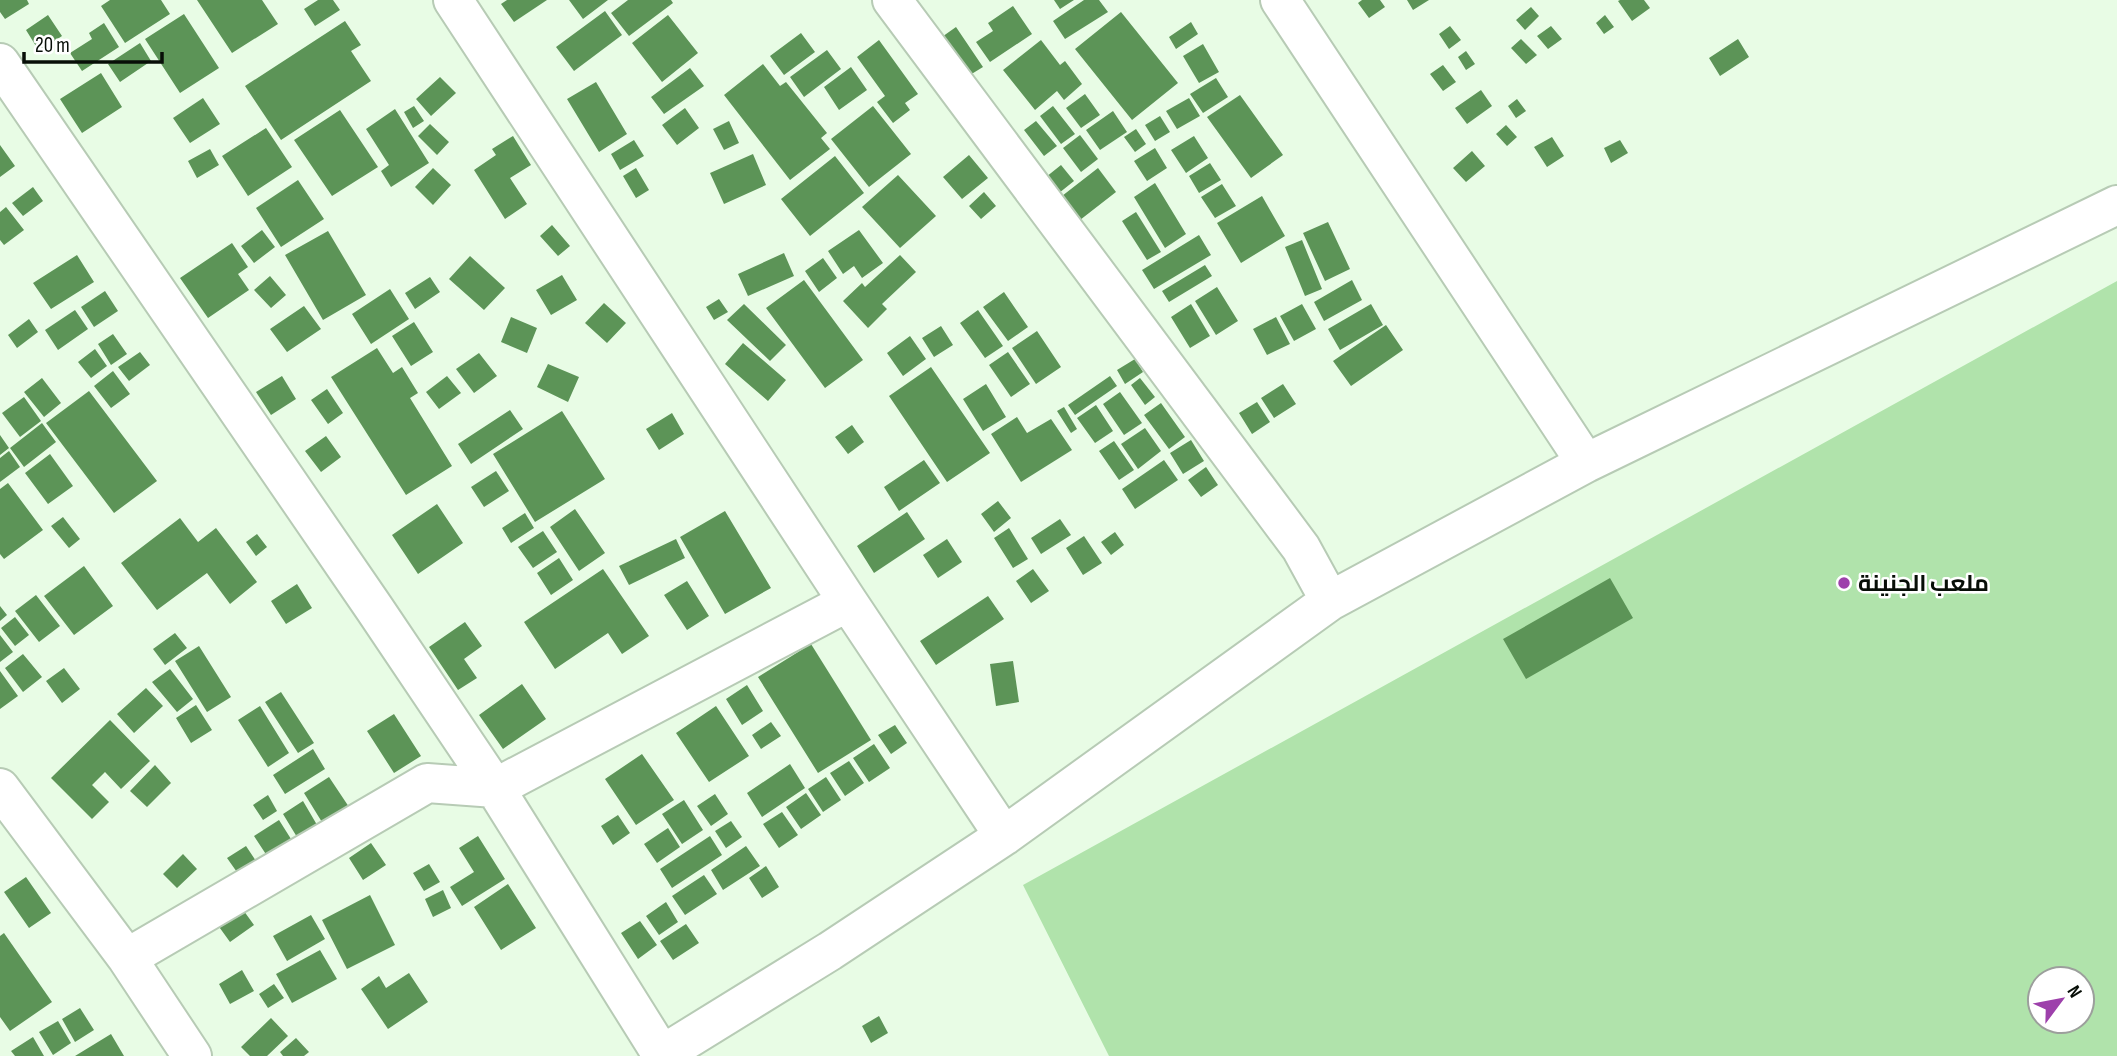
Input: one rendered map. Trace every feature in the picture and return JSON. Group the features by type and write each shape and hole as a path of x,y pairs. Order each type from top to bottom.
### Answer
{"street":[{"path":"453,0 1004,835"},
{"path":"892,0 1301,548 1330,601"},
{"path":"1280,0 1586,463"},
{"path":"0,62 495,788 661,1055 830,951 1004,835 1330,601 1586,463 2117,205"},
{"path":"127,958 427,783 495,788 848,602"},
{"path":"0,788 127,958 192,1056"}],"green space":[{"name":"ملعب الجنينة","path":"2117,281 2117,1056 1109,1056 1023,885"}],"building":[{"path":"0,0 27,0 29,4 5,19 0,12"},
{"path":"110,0 161,0 170,14 125,43 101,6"},
{"path":"197,0 262,0 278,24 232,53"},
{"path":"318,0 333,0 340,10 315,26 304,9"},
{"path":"507,0 547,0 514,22 501,4"},
{"path":"569,0 608,0 583,19"},
{"path":"628,0 671,0 673,3 629,36 611,13"},
{"path":"1054,0 1074,0 1060,9"},
{"path":"1084,0 1099,0 1108,12 1065,39 1053,21"},
{"path":"1362,0 1380,0 1385,7 1369,18 1358,3"},
{"path":"1407,0 1429,0 1413,10"},
{"path":"1644,0 1650,8 1632,21 1618,1"},
{"path":"1013,6 1032,34 990,62 976,42 993,31 988,23"},
{"path":"1531,7 1539,16 1525,30 1516,20"},
{"path":"605,11 622,35 574,71 556,47"},
{"path":"1121,12 1178,83 1132,120 1075,49"},
{"path":"184,14 219,68 180,93 145,39"},
{"path":"48,15 62,36 39,51 26,30"},
{"path":"668,15 698,53 662,82 632,43"},
{"path":"1605,15 1614,27 1604,34 1596,23"},
{"path":"345,21 361,45 351,51 371,81 281,140 245,86"},
{"path":"1191,22 1198,34 1176,49 1169,37"},
{"path":"104,23 119,47 82,71 70,53 92,39 89,33"},
{"path":"1450,26 1461,40 1449,49 1439,34"},
{"path":"1551,26 1562,39 1548,49 1537,36"},
{"path":"956,27 983,67 965,78 939,39"},
{"path":"801,33 815,52 784,75 770,56"},
{"path":"1521,39 1537,55 1526,64 1511,48"},
{"path":"1738,39 1749,57 1720,76 1709,58"},
{"path":"879,40 918,94 905,103 910,110 893,123 877,102 885,96 857,57"},
{"path":"1041,40 1060,65 1065,61 1082,84 1064,100 1057,91 1035,110 1003,70"},
{"path":"140,43 151,61 120,82 108,64"},
{"path":"1203,44 1219,72 1199,83 1183,56"},
{"path":"827,50 841,69 804,97 790,77"},
{"path":"1466,51 1475,64 1466,70 1458,57"},
{"path":"763,64 780,86 786,82 827,133 821,138 830,149 790,180 724,95"},
{"path":"1443,65 1456,82 1443,91 1430,74"},
{"path":"851,67 867,90 839,110 824,87"},
{"path":"690,68 704,86 664,114 651,97"},
{"path":"101,73 122,107 82,133 60,99"},
{"path":"440,77 456,93 431,116 416,99"},
{"path":"1216,78 1228,97 1203,113 1190,94"},
{"path":"596,82 627,134 599,152 567,99"},
{"path":"1481,90 1492,106 1467,124 1455,108"},
{"path":"1085,94 1100,115 1081,128 1066,108"},
{"path":"1240,95 1283,155 1251,178 1207,117"},
{"path":"203,98 220,124 190,143 173,118"},
{"path":"1189,98 1200,116 1177,129 1166,111"},
{"path":"1517,99 1526,111 1516,118 1508,106"},
{"path":"414,106 424,121 413,128 404,112"},
{"path":"873,106 911,154 869,187 831,139"},
{"path":"1053,106 1075,134 1061,144 1040,116"},
{"path":"685,108 699,128 677,145 662,125"},
{"path":"395,109 429,163 391,187 381,171 389,165 366,129"},
{"path":"340,110 378,167 332,196 294,140"},
{"path":"1113,111 1127,132 1100,150 1086,130"},
{"path":"1160,116 1170,132 1155,141 1145,125"},
{"path":"729,121 739,143 724,150 713,129"},
{"path":"1036,121 1057,146 1044,156 1024,130"},
{"path":"430,124 449,142 437,155 418,136"},
{"path":"1506,125 1517,137 1507,146 1496,134"},
{"path":"266,128 292,167 248,196 222,156"},
{"path":"1136,129 1146,144 1135,152 1124,137"},
{"path":"1080,135 1098,159 1081,172 1063,148"},
{"path":"513,136 531,165 510,178 527,204 505,219 474,170 496,155 492,149"},
{"path":"1194,136 1208,158 1186,173 1171,150"},
{"path":"1552,137 1564,156 1547,167 1534,147"},
{"path":"634,140 644,156 620,170 611,154"},
{"path":"1620,140 1628,153 1611,163 1604,148"},
{"path":"0,145 15,166 0,177"},
{"path":"1155,148 1167,168 1147,181 1134,161"},
{"path":"210,149 219,165 197,178 188,161"},
{"path":"1472,151 1485,166 1466,182 1453,168"},
{"path":"753,154 766,185 724,204 710,173"},
{"path":"969,155 988,178 962,199 943,177"},
{"path":"835,156 864,193 810,236 781,199"},
{"path":"1210,163 1221,180 1199,193 1189,176"},
{"path":"1061,165 1074,181 1059,193 1046,177"},
{"path":"433,168 451,185 433,205 415,187"},
{"path":"636,168 649,190 636,198 623,176"},
{"path":"1098,168 1116,192 1080,220 1062,196"},
{"path":"898,175 936,216 900,248 862,207"},
{"path":"298,180 324,219 281,247 256,208"},
{"path":"1155,183 1186,234 1165,248 1134,197"},
{"path":"1222,184 1236,206 1215,218 1201,197"},
{"path":"33,187 43,201 23,216 12,203"},
{"path":"984,192 996,206 981,219 969,206"},
{"path":"1262,196 1285,236 1241,263 1217,223"},
{"path":"6,207 24,230 4,245 0,240 0,212"},
{"path":"1136,212 1161,252 1147,260 1122,221"},
{"path":"1328,222 1350,269 1325,281 1303,233"},
{"path":"552,225 570,246 558,256 540,236"},
{"path":"262,230 275,247 254,263 241,246"},
{"path":"859,230 883,263 862,278 854,266 843,274 828,251"},
{"path":"328,231 366,295 323,320 285,255"},
{"path":"1199,235 1211,255 1154,289 1142,270"},
{"path":"1302,240 1322,289 1305,296 1285,247"},
{"path":"232,243 248,267 238,274 249,290 208,318 180,278"},
{"path":"784,253 794,276 748,296 738,274"},
{"path":"77,255 94,282 51,309 33,283"},
{"path":"900,255 916,272 882,304 887,309 868,328 843,301 862,283 865,287"},
{"path":"470,256 505,288 484,310 449,279"},
{"path":"823,258 837,278 819,292 805,271"},
{"path":"1205,265 1212,276 1169,302 1162,291"},
{"path":"562,275 577,300 551,315 536,290"},
{"path":"270,276 286,295 271,308 254,290"},
{"path":"430,277 440,292 415,309 405,293"},
{"path":"804,280 863,360 825,388 766,308"},
{"path":"1352,280 1362,300 1324,321 1314,302"},
{"path":"1217,287 1238,321 1216,335 1195,301"},
{"path":"390,289 409,319 371,344 352,314"},
{"path":"105,291 118,311 94,327 81,307"},
{"path":"1004,292 1028,327 1008,341 983,307"},
{"path":"719,299 728,312 714,320 706,307"},
{"path":"604,303 626,323 607,343 585,323"},
{"path":"744,304 786,345 770,361 727,320"},
{"path":"1191,304 1210,336 1190,348 1171,317"},
{"path":"1302,304 1316,329 1294,341 1280,316"},
{"path":"1371,304 1383,325 1340,350 1328,329"},
{"path":"304,306 321,329 287,352 270,329"},
{"path":"75,310 88,329 58,350 45,330"},
{"path":"978,310 1003,346 985,358 960,323"},
{"path":"511,317 537,328 527,353 501,342"},
{"path":"1276,317 1290,344 1267,355 1253,329"},
{"path":"29,319 38,332 17,348 8,335"},
{"path":"414,322 433,352 411,366 392,336"},
{"path":"1386,325 1403,350 1351,386 1333,361"},
{"path":"941,326 953,345 934,357 922,338"},
{"path":"1037,331 1061,367 1036,384 1012,348"},
{"path":"113,334 127,354 111,365 98,344"},
{"path":"910,336 926,359 903,376 887,353"},
{"path":"743,343 786,380 768,401 725,364"},
{"path":"377,348 393,373 402,367 418,393 410,398 452,466 406,495 331,377"},
{"path":"95,349 107,366 91,378 78,362"},
{"path":"140,352 150,365 129,381 118,367"},
{"path":"1008,352 1030,384 1011,397 989,365"},
{"path":"479,353 497,376 474,393 456,369"},
{"path":"1135,359 1143,372 1125,384 1117,370"},
{"path":"548,364 579,377 568,402 537,387"},
{"path":"931,367 990,453 947,482 889,396"},
{"path":"113,371 130,394 111,408 94,386"},
{"path":"282,376 296,399 271,415 256,392"},
{"path":"447,376 461,393 439,409 426,392"},
{"path":"1110,376 1117,386 1075,415 1068,405"},
{"path":"42,378 61,403 44,417 24,392"},
{"path":"1140,378 1155,397 1145,405 1131,385"},
{"path":"986,384 1006,417 983,431 963,399"},
{"path":"1283,384 1296,404 1274,418 1261,398"},
{"path":"327,389 343,413 328,424 311,400"},
{"path":"89,391 157,481 114,513 46,423"},
{"path":"1120,392 1142,423 1124,435 1103,404"},
{"path":"24,397 41,421 20,437 2,413"},
{"path":"1257,402 1270,422 1252,434 1239,413"},
{"path":"1161,403 1185,437 1169,449 1144,415"},
{"path":"1096,405 1113,431 1095,443 1077,418"},
{"path":"1064,407 1077,429 1071,433 1057,411"},
{"path":"510,410 523,429 471,464 458,444"},
{"path":"562,411 605,479 535,522 493,454"},
{"path":"672,413 684,434 659,450 646,429"},
{"path":"1017,417 1027,433 1051,419 1072,450 1021,482 991,434"},
{"path":"42,423 56,442 24,467 10,448"},
{"path":"852,425 864,442 848,454 835,437"},
{"path":"1145,428 1161,451 1138,469 1121,444"},
{"path":"0,435 9,448 0,455"},
{"path":"326,436 341,457 321,472 305,451"},
{"path":"1191,440 1204,461 1183,474 1170,453"},
{"path":"1114,441 1134,470 1119,480 1099,451"},
{"path":"9,451 20,467 0,482 0,458"},
{"path":"50,454 73,486 48,504 25,473"},
{"path":"924,460 940,483 899,511 884,487"},
{"path":"1164,460 1178,480 1135,509 1122,489"},
{"path":"1206,467 1218,485 1201,497 1188,480"},
{"path":"496,471 509,491 484,507 471,487"},
{"path":"8,483 43,530 4,559 0,554 0,489"},
{"path":"998,501 1011,518 994,532 981,514"},
{"path":"437,504 463,543 418,574 392,535"},
{"path":"575,509 605,553 579,571 550,527"},
{"path":"725,511 771,588 725,614 680,537"},
{"path":"907,512 925,539 874,573 857,546"},
{"path":"525,513 534,528 511,543 502,528"},
{"path":"63,517 80,539 69,548 51,526"},
{"path":"180,518 198,542 216,528 257,582 230,604 207,573 157,610 121,563"},
{"path":"1060,519 1071,535 1041,554 1031,538"},
{"path":"1009,528 1028,559 1013,568 994,538"},
{"path":"543,531 557,552 533,568 518,547"},
{"path":"1115,532 1124,545 1111,555 1101,542"},
{"path":"257,534 267,547 256,556 246,542"},
{"path":"1084,536 1102,563 1083,575 1066,548"},
{"path":"676,539 685,558 629,585 619,566"},
{"path":"947,539 962,562 938,578 923,555"},
{"path":"559,558 573,580 551,595 537,573"},
{"path":"84,566 113,606 74,635 44,596"},
{"path":"603,569 649,636 622,654 608,633 555,669 524,622"},
{"path":"1033,569 1049,591 1031,603 1016,581"},
{"path":"1610,578 1633,618 1526,679 1503,639"},
{"path":"687,581 709,616 687,630 664,595"},
{"path":"297,584 312,608 286,624 271,601"},
{"path":"36,595 60,626 39,642 15,611"},
{"path":"988,596 1004,619 936,665 920,641"},
{"path":"0,606 7,615 0,621"},
{"path":"15,617 29,635 15,646 1,628"},
{"path":"465,622 482,646 464,659 477,678 458,690 429,647"},
{"path":"175,633 187,648 165,665 153,649"},
{"path":"0,635 13,652 0,662"},
{"path":"811,644 871,740 818,773 758,677"},
{"path":"199,646 231,697 207,712 175,661"},
{"path":"23,654 42,677 23,692 5,668"},
{"path":"1013,661 1019,702 996,706 990,664"},
{"path":"64,668 80,689 62,703 46,681"},
{"path":"170,669 193,699 177,712 152,682"},
{"path":"0,671 18,696 0,709"},
{"path":"522,684 546,719 503,749 479,715"},
{"path":"747,685 763,711 742,725 726,699"},
{"path":"146,688 163,706 134,733 117,714"},
{"path":"281,692 314,743 298,753 265,702"},
{"path":"196,705 212,730 191,743 176,718"},
{"path":"260,706 289,753 268,767 238,720"},
{"path":"716,706 749,756 709,782 676,733"},
{"path":"394,714 421,756 394,773 367,731"},
{"path":"110,720 150,761 121,789 105,772 92,785 109,802 92,819 51,778"},
{"path":"771,722 781,736 761,749 752,735"},
{"path":"895,725 907,743 891,754 878,735"},
{"path":"874,744 890,768 869,782 853,758"},
{"path":"313,749 325,769 285,794 273,775"},
{"path":"642,754 674,800 636,825 605,779"},
{"path":"849,761 864,783 845,796 830,773"},
{"path":"790,764 805,788 762,817 747,793"},
{"path":"155,765 171,783 147,807 130,791"},
{"path":"329,777 351,810 325,827 304,793"},
{"path":"826,777 841,800 823,812 808,789"},
{"path":"806,793 821,815 801,829 786,807"},
{"path":"715,794 728,814 711,826 697,806"},
{"path":"268,795 277,811 263,820 253,805"},
{"path":"684,800 703,830 682,844 662,814"},
{"path":"303,801 320,830 300,842 283,814"},
{"path":"782,812 798,835 779,848 763,824"},
{"path":"618,815 630,833 613,845 601,826"},
{"path":"279,820 298,850 273,865 254,836"},
{"path":"731,821 742,837 726,848 715,831"},
{"path":"668,828 680,847 657,863 644,844"},
{"path":"478,836 505,879 462,906 450,887 474,872 459,848"},
{"path":"710,836 722,855 672,888 660,869"},
{"path":"371,843 386,865 363,880 349,858"},
{"path":"246,846 258,864 239,875 227,858"},
{"path":"746,846 760,866 723,890 711,870"},
{"path":"183,854 197,869 177,888 163,874"},
{"path":"429,864 440,882 424,891 413,873"},
{"path":"766,866 779,887 762,898 749,878"},
{"path":"704,875 717,894 685,915 672,896"},
{"path":"26,877 51,913 29,928 4,892"},
{"path":"508,884 536,928 501,950 474,907"},
{"path":"443,890 451,908 433,917 425,899"},
{"path":"370,895 395,945 347,969 322,920"},
{"path":"666,902 678,922 659,935 646,916"},
{"path":"241,907 254,925 230,942 217,924"},
{"path":"311,915 325,939 287,961 273,936"},
{"path":"640,921 657,945 638,959 621,933"},
{"path":"686,924 699,943 673,960 660,941"},
{"path":"4,933 52,1002 10,1031 0,1017 0,936"},
{"path":"320,950 337,979 292,1003 276,974"},
{"path":"242,970 254,991 230,1004 219,984"},
{"path":"409,973 428,1002 388,1029 361,989 379,976 386,988"},
{"path":"274,984 284,998 268,1008 259,994"},
{"path":"80,1008 94,1030 75,1042 62,1019"},
{"path":"879,1016 888,1033 871,1043 862,1026"},
{"path":"271,1018 288,1036 267,1056 250,1056 241,1047"},
{"path":"58,1021 71,1043 53,1055 39,1032"},
{"path":"111,1034 124,1056 75,1056"},
{"path":"33,1037 44,1056 15,1056 11,1051"},
{"path":"296,1038 309,1052 304,1056 283,1056 280,1052"}],"place":[{"name":"ملعب الجنينة","path":"1844,583"}]}
